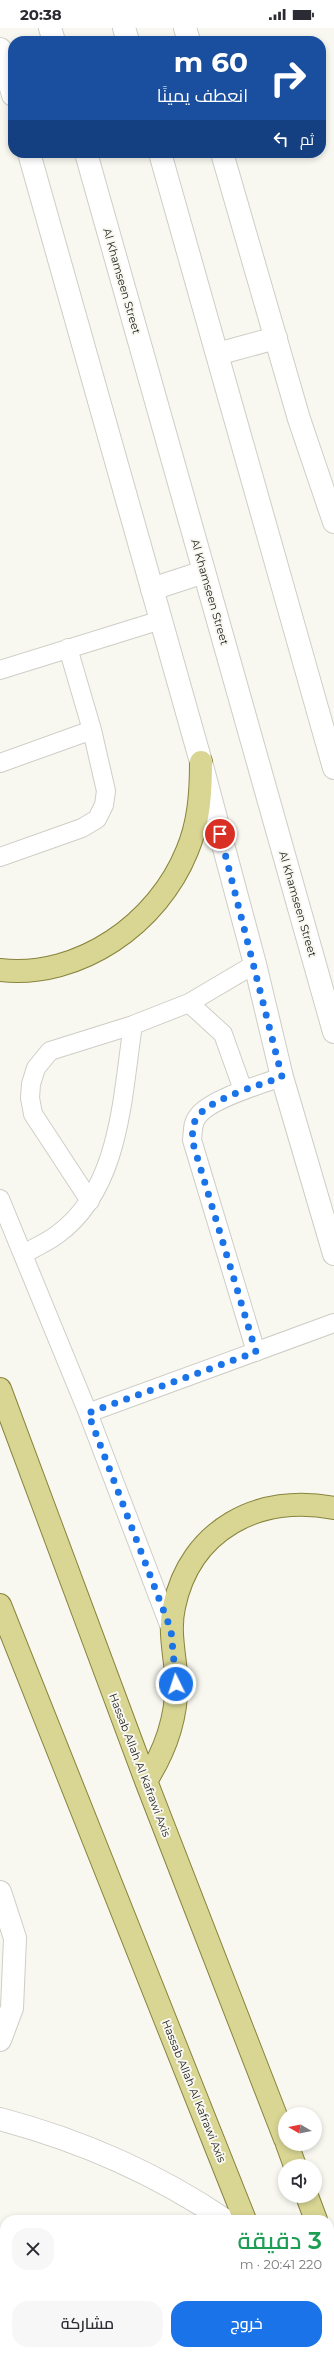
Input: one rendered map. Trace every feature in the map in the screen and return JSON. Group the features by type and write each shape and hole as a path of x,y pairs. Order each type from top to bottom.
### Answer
{"main road":[{"path":"0,970 31,969 59,964 85,955 118,937 136,924 157,902 175,878 188,850 194,829 201,792 201,762"},
{"name":"Hassab Allah Al Kafrawi Axis","path":"0,1389 146,1781 278,2121"},
{"path":"146,1781 161,1755 168,1738 174,1714 176,1673 171,1630 173,1607 180,1585 194,1558 220,1530 239,1518 262,1508 312,1503 334,1508"},
{"name":"Hassab Allah Al Kafrawi Axis","path":"0,1606 243,2215"},
{"path":"310,2203 314,2215"}],"street":[{"path":"0,49 8,77"},
{"path":"30,158 201,762 255,964 282,1077 334,1254"},
{"name":"Al Khamseen Street","path":"87,158 334,1032"},
{"path":"161,158 334,768"},
{"path":"223,158 299,419 334,522"},
{"path":"217,354 276,338"},
{"path":"152,589 204,572"},
{"path":"0,1892 15,1938 12,2008 0,2040"},
{"path":"0,2119 63,2138 114,2159 161,2182 217,2215"}],"lane":[{"path":"0,670 161,620"},
{"path":"0,857 82,828 97,819 104,805 106,791 92,730 68,648"},
{"path":"0,763 92,730"},
{"path":"90,1201 33,1114 30,1098 31,1084 36,1068 50,1052 133,1025 189,1003 255,964"},
{"path":"189,1003 223,1034 243,1090"},
{"path":"24,1254 58,1234 90,1201 107,1167 115,1138 133,1025"},
{"path":"256,1352 192,1140 193,1125 198,1116 205,1109 243,1090 282,1077"},
{"path":"0,1199 24,1254 88,1413 171,1630"},
{"path":"88,1413 334,1324"}],"route":[{"path":"176,1684 171,1630 88,1413 256,1352 192,1140 193,1125 198,1116 205,1109 243,1090 282,1077 255,964 220,834"}]}
